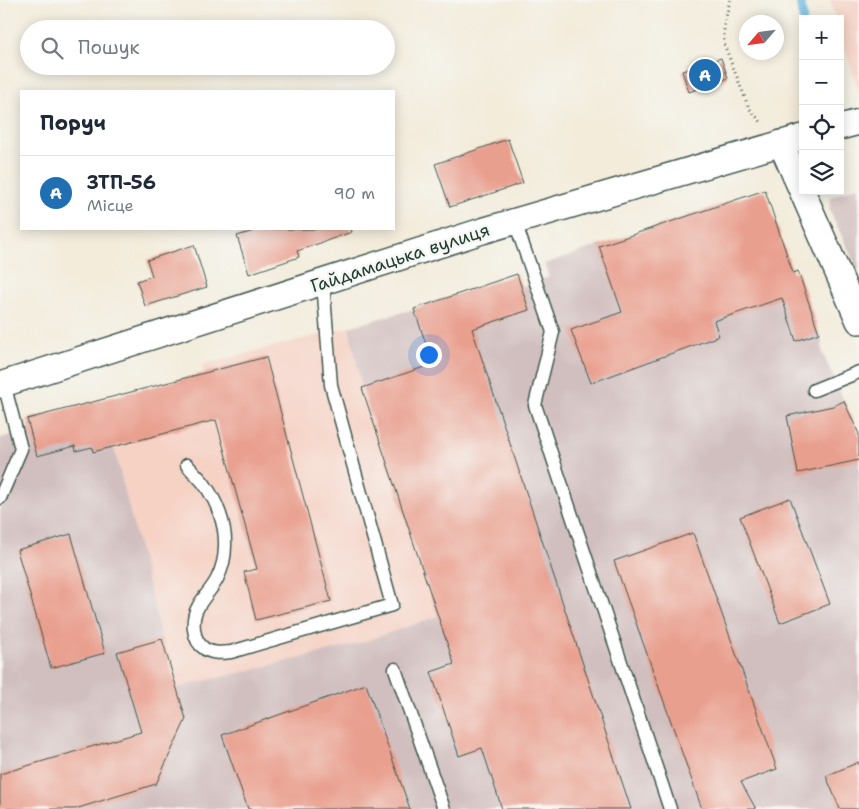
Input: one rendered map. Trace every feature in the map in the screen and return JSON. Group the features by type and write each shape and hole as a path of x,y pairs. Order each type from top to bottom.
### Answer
{"street":[{"path":"844,126 859,122"},
{"name":"Гайдамацька вулиця","path":"2,384 515,222 792,140"},
{"path":"792,140 859,321"}],"lane":[{"path":"515,222 553,332 535,406 670,809"},
{"path":"187,465 205,486 217,508 224,528 226,547 223,565 217,580 196,609 193,624 197,640 204,648 216,653 231,652 392,606 331,385 323,282"},
{"path":"814,390 859,372"},
{"path":"0,498 21,449 2,384"},
{"path":"395,669 444,809"}],"path":[{"path":"730,0 724,26 724,44 749,108 792,140"}],"shaded area":[{"path":"830,0 859,0 859,89 844,46 844,15 835,15"},
{"path":"859,186 859,272 829,209 831,197 844,195 844,192"},
{"path":"765,190 793,273 798,271 822,342 822,352 859,434 859,809 0,809 0,438 30,429 102,400 176,688 357,644 438,616 362,388 349,327 414,309 517,274 521,287 549,277 544,264"},
{"path":"349,327 362,388 438,616 357,644 176,688 102,400 204,373 202,365"}],"building":[{"path":"721,58 728,78 689,92 682,71"},
{"path":"508,139 523,183 450,207 435,164"},
{"path":"765,190 793,273 798,271 819,333 796,341 782,298 714,321 719,336 591,383 571,330 622,312 599,246"},
{"path":"257,230 351,230 352,232 297,251 299,257 249,274 237,236"},
{"path":"194,245 207,287 145,306 137,281 152,276 147,260"},
{"path":"517,274 529,310 472,329 631,809 502,809 482,748 459,756 431,672 454,664 362,388 433,364 414,309"},
{"path":"266,357 331,601 256,620 244,572 257,569 216,420 93,452 92,447 76,451 75,446 37,456 27,419"},
{"path":"844,401 859,434 859,460 798,473 787,416 833,406"},
{"path":"790,498 830,604 780,623 740,517"},
{"path":"693,533 777,769 741,782 756,809 702,809 614,561"},
{"path":"71,534 105,653 51,668 17,550"},
{"path":"162,639 186,719 156,784 75,809 0,809 0,774 141,732 117,652"},
{"path":"366,684 410,809 248,809 222,735"},
{"path":"859,762 859,809 840,809 826,776"}],"waterway":[{"path":"800,0 802,15"}],"place":[{"name":"ЗТП-56","path":"705,75"}]}
